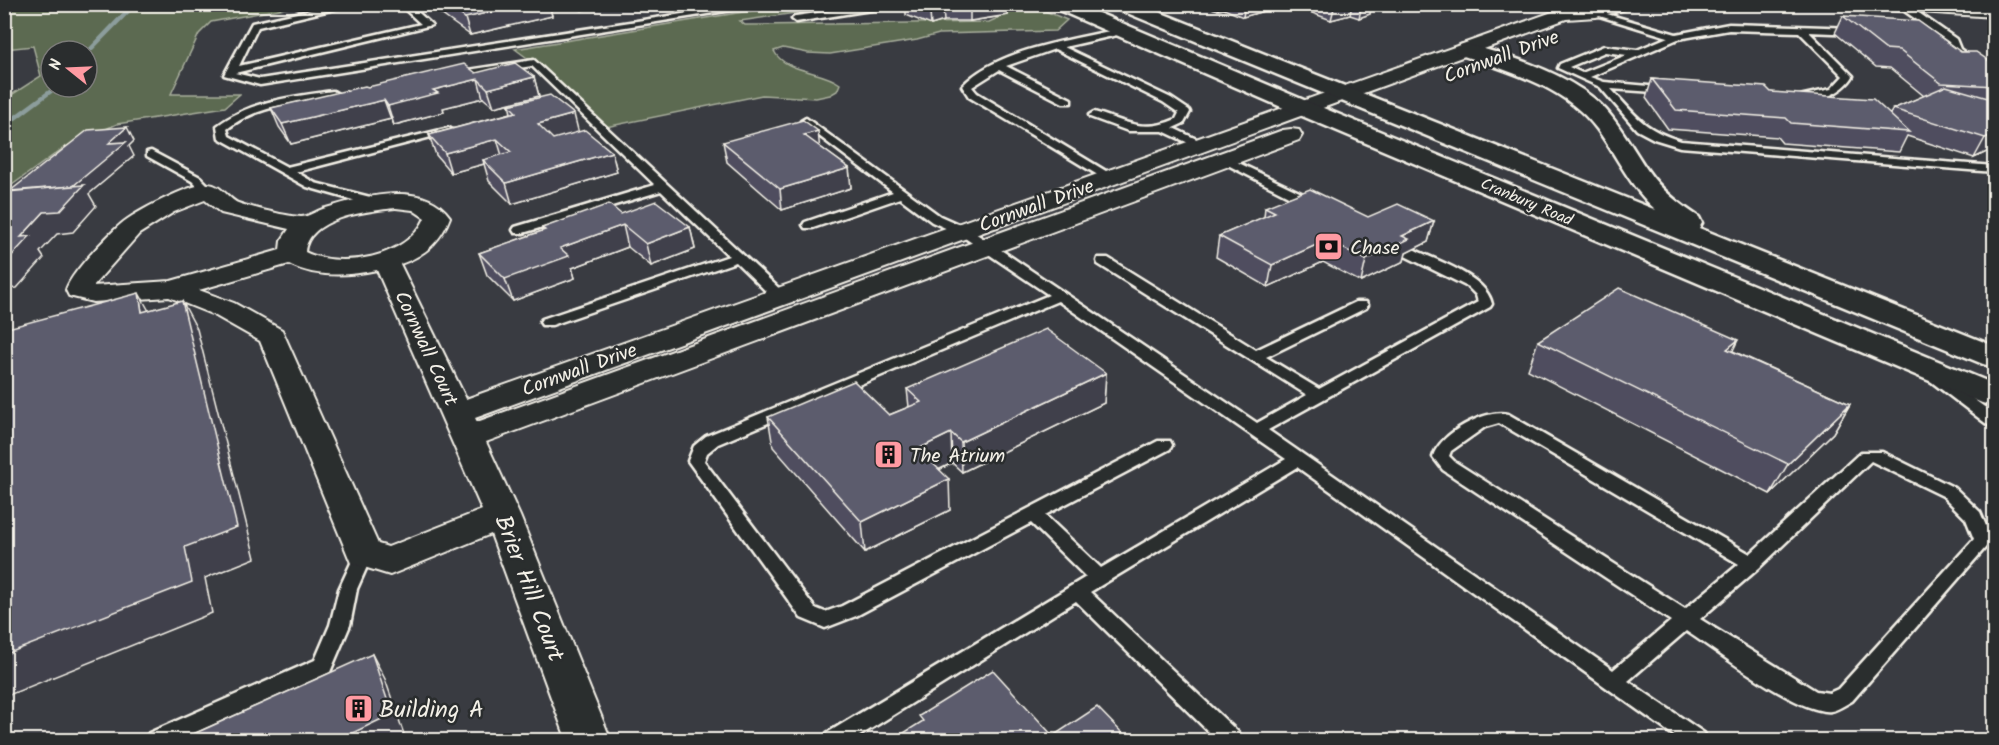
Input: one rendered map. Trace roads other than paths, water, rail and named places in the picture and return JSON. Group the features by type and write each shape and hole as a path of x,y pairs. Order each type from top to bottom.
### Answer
{"main road":[{"name":"Cranbury Road","path":"1060,4 1303,108 1995,396"},
{"name":"Cranbury Road","path":"1120,4 1347,93 1384,100 1730,252 1994,357"},
{"path":"1465,50 1503,56 1563,88 1591,108 1609,129 1652,193 1670,210 1730,252"}],"street":[{"path":"1596,12 1624,4"},
{"path":"1876,4 1994,12"},
{"name":"Cornwall Drive","path":"463,425 780,297 1564,14 1596,12 1593,22 1570,31"},
{"name":"Cornwall Drive","path":"1460,72 1503,56"},
{"name":"Cornwall Drive","path":"463,425 988,247 1384,100"},
{"path":"292,255 172,289 93,294 79,290 81,282 130,230 166,207 208,191 229,208 308,226"},
{"path":"374,202 416,203 431,208 438,217 436,227 426,239 409,250 386,259 338,268 301,263 292,255 290,246 296,236 308,226 349,207 374,202"},
{"name":"Cornwall Court","path":"386,259 463,425"},
{"path":"172,289 224,309 272,336 364,553 390,561 502,516"},
{"name":"Brier Hill Court","path":"463,425 502,516 586,733 586,741"}],"lane":[{"path":"352,4 255,26 229,75 260,82 766,4"},
{"path":"232,70 428,24 403,4"},
{"path":"578,4 582,7 592,4"},
{"path":"796,19 904,4"},
{"path":"1903,6 1953,41 1956,50 1995,78"},
{"path":"1596,12 1676,37"},
{"path":"1582,77 1676,37 1729,27 1867,32"},
{"path":"1787,97 1820,96 1843,86 1848,76 1800,28"},
{"path":"1110,178 973,95 967,86 979,76 999,66 1057,47 1123,31"},
{"path":"1057,47 1167,100 1185,112 1180,121 1164,128 1131,130 1113,125 1094,115"},
{"path":"1637,53 1604,49 1563,66 1563,68 1602,85 1674,90"},
{"path":"440,78 534,63 604,137 664,186 780,297"},
{"path":"999,66 1066,101"},
{"path":"1602,85 1641,128 1658,137 1680,144 1995,169"},
{"path":"345,93 251,109 230,120 221,128 224,138 311,185 374,202"},
{"path":"806,121 936,219 963,231 988,247 1256,430 1696,741"},
{"path":"1164,128 1201,145"},
{"path":"286,171 456,130"},
{"path":"151,154 196,179 208,191"},
{"path":"1224,159 1320,207"},
{"path":"519,230 664,186"},
{"path":"809,225 903,193"},
{"path":"1256,430 1485,304 1484,294 1473,284 1408,252"},
{"path":"547,322 738,257"},
{"path":"1103,261 1319,396"},
{"path":"1058,296 712,440 700,450 696,461 808,613 825,620 849,611 1164,445"},
{"path":"1256,356 1361,305"},
{"path":"1908,360 1995,421"},
{"path":"1613,682 1684,621 1752,563 1867,456 1876,456 1886,460 1949,492 1974,516 1983,540 1845,695 1831,702 1813,700 1793,690 1684,621 1449,466 1441,456 1443,448 1485,421 1493,417 1502,418 1752,563"},
{"path":"835,741 1077,591 1298,459"},
{"path":"1033,514 1099,578"},
{"path":"157,741 323,666 340,625 348,589 364,553"},
{"path":"1077,591 1231,741"}],"waterway":[{"path":"99,42 135,4"},
{"path":"4,127 41,99"}],"place":[{"name":"Chase","path":"1329,247"},
{"name":"The Atrium","path":"889,455"},
{"name":"Building A","path":"358,709"}]}
